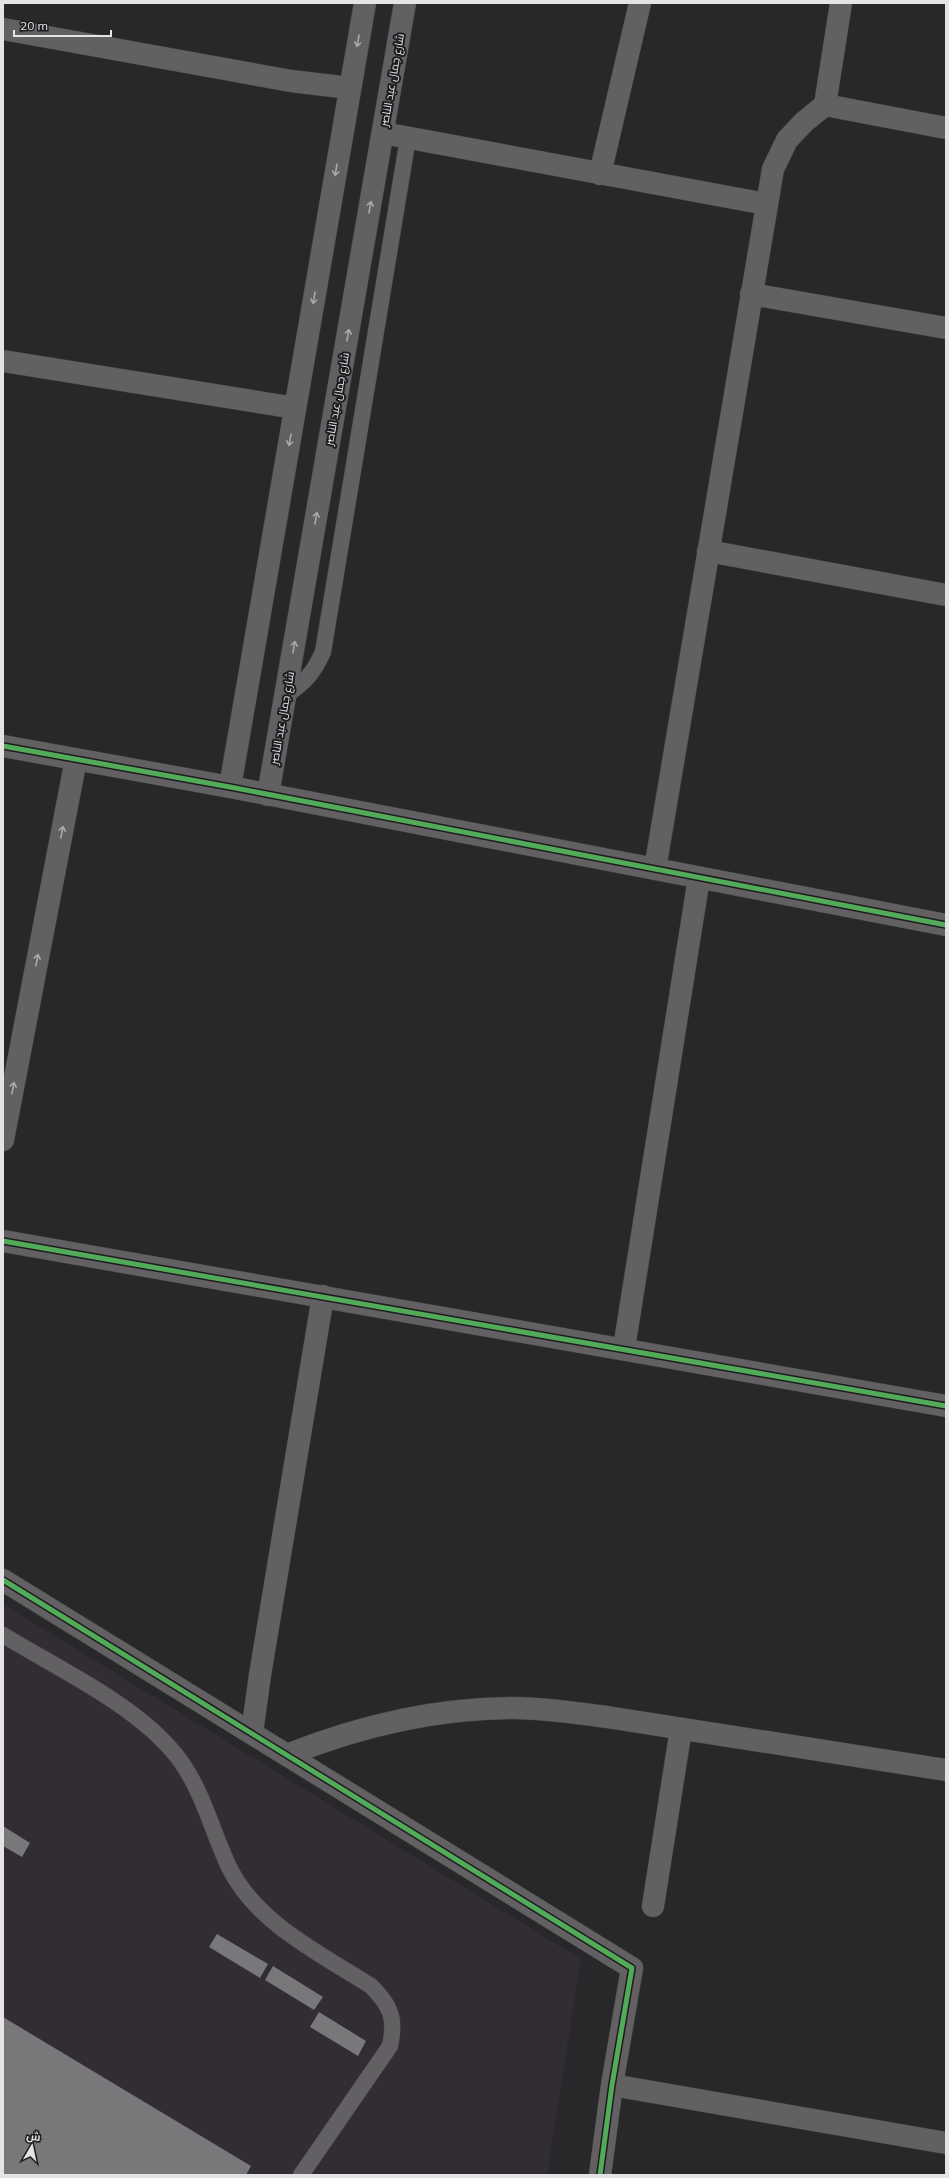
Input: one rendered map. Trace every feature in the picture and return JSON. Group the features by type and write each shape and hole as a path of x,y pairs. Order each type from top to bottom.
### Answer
{"street":[{"path":"230,787 365,3"},
{"name":"شارع جمال عبد الناصر","path":"268,795 406,3"},
{"path":"600,174 640,3"},
{"path":"655,869 766,204 773,170 787,140 804,122 825,105 841,3"},
{"path":"3,29 291,81 350,88"},
{"path":"825,105 946,128"},
{"path":"383,133 766,204"},
{"path":"751,294 946,328"},
{"path":"3,361 295,408"},
{"path":"708,551 946,595"},
{"path":"3,746 230,787 946,925"},
{"path":"3,1140 76,759"},
{"path":"624,1348 699,878"},
{"path":"3,1241 624,1348 946,1406"},
{"path":"252,1733 260,1676 323,1296"},
{"path":"3,1580 632,1968 612,2085 600,2175"},
{"path":"287,1755 330,1738 376,1725 421,1715 467,1710 514,1708 561,1711 946,1770"},
{"path":"653,1906 681,1729"},
{"path":"612,2085 946,2143"}],"lane":[{"path":"285,696 300,686 314,672 322,652 408,138"},
{"path":"3,1635 134,1714 154,1731 172,1750 187,1771 199,1793 229,1868 244,1893 270,1919 371,1986 383,1998 391,2013 394,2030 390,2046 382,2061 301,2175"}],"shaded area":[{"path":"3,1604 581,1959 547,2175 3,2175"}],"building":[{"path":"3,1826 30,1843 22,1857 3,1846"},
{"path":"217,1934 268,1964 260,1978 209,1947"},
{"path":"273,1966 323,1997 314,2010 265,1980"},
{"path":"319,2012 366,2041 358,2056 310,2027"},
{"path":"3,2017 251,2166 246,2175 3,2175"}],"cycle path":[{"path":"3,746 230,787 946,925"},
{"path":"3,1241 946,1406"},
{"path":"3,1580 632,1968 612,2085 600,2175"}]}
